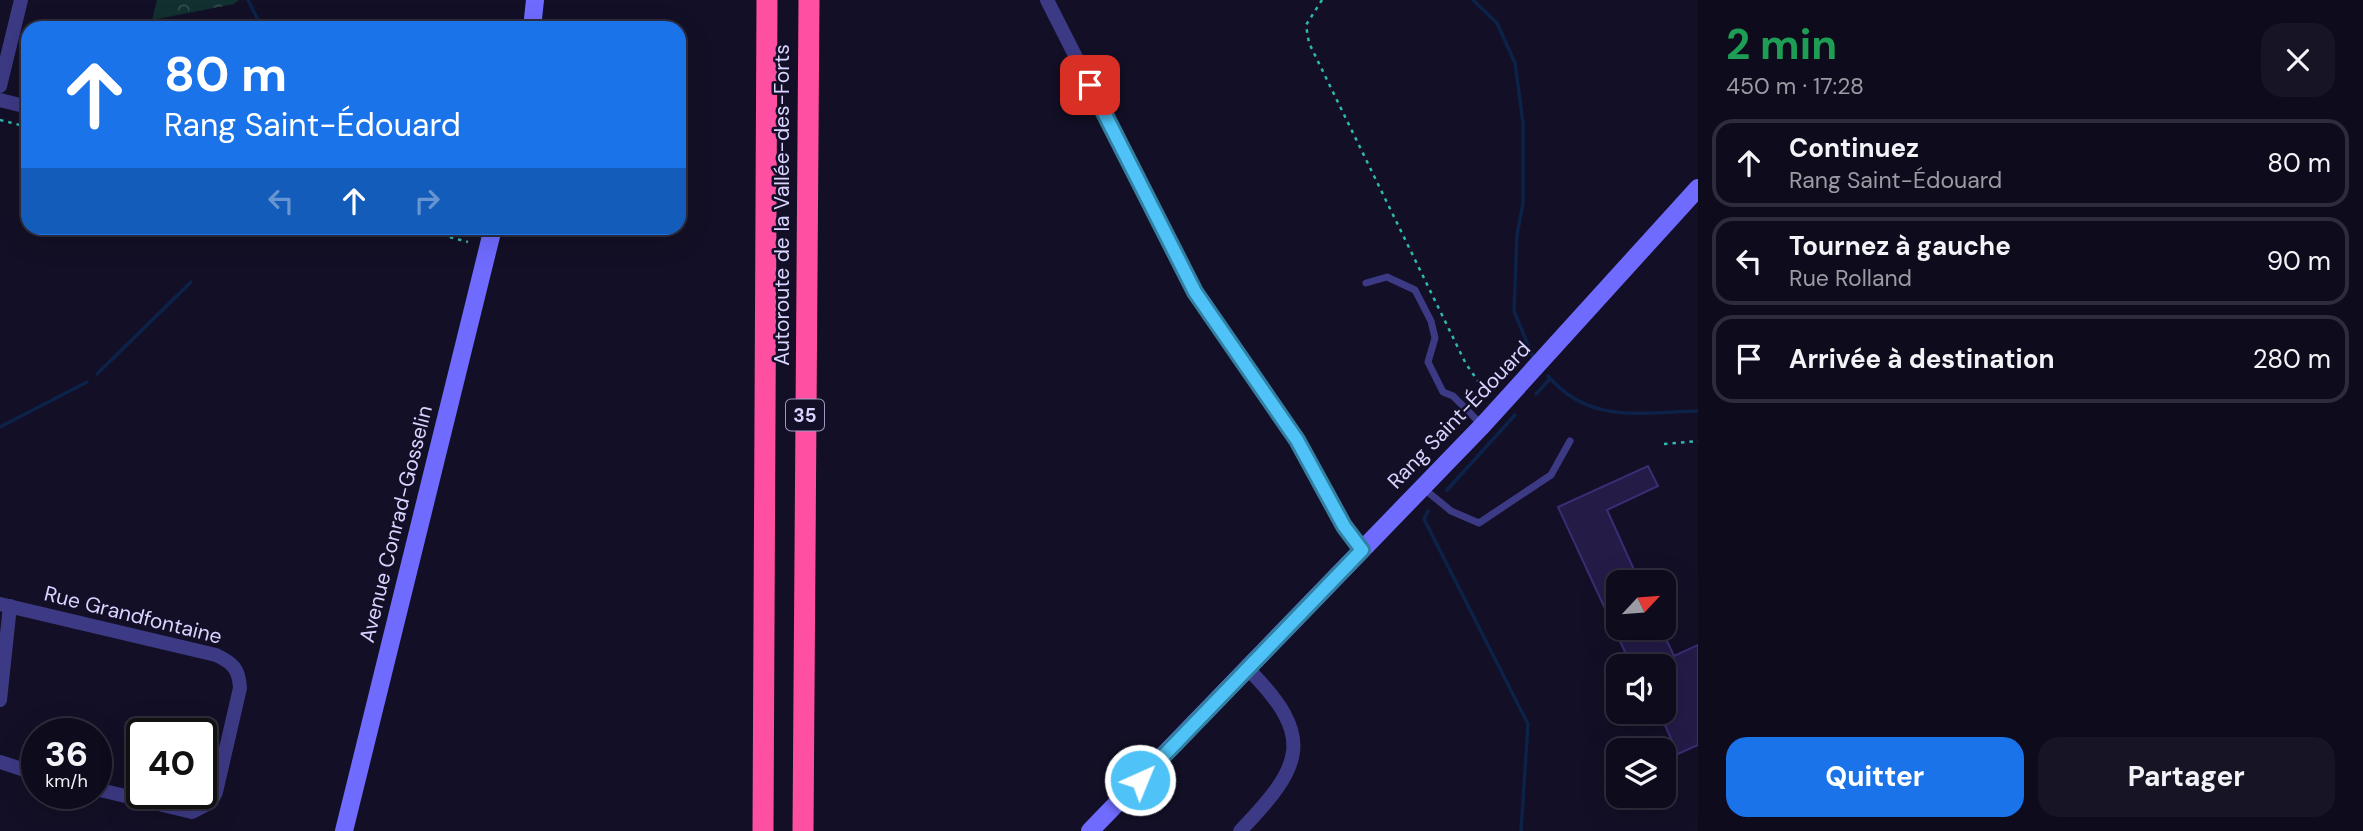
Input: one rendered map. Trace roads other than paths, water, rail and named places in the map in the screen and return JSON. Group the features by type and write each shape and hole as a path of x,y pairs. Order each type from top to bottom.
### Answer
{"highway":[{"name":"Autoroute de la Vallée-des-Forts","path":"763,831 768,0"},
{"name":"Autoroute de la Vallée-des-Forts","path":"803,831 808,0"}],"street":[{"path":"0,86 21,0"},
{"path":"533,21 535,0"},
{"path":"1047,0 1195,292 1297,440 1344,526 1362,550"},
{"path":"0,100 21,105"},
{"name":"Rang Saint-Édouard","path":"1090,831 1510,397 1698,188"},
{"name":"Avenue Conrad-Gosselin","path":"344,831 492,235"},
{"name":"Rue Grandfontaine","path":"0,700 5,605 216,655 231,662 239,674 240,688 216,792 211,802 192,812 112,793"},
{"path":"1240,831 1284,780 1293,750 1292,731 1283,708 1248,668"},
{"path":"0,762 21,769"}],"lane":[{"path":"1366,283 1387,277 1415,290 1434,330 1429,362 1443,392 1453,396 1482,426"},
{"path":"1422,488 1451,511 1479,523 1551,475 1570,441"}],"waterway":[{"path":"248,0 258,21"},
{"path":"1473,0 1497,23 1515,63 1523,123 1523,203 1517,235 1514,311 1533,357"},
{"path":"97,374 191,282"},
{"path":"1548,376 1564,392 1599,409 1637,413 1698,411"},
{"path":"1536,394 1550,379"},
{"path":"0,427 87,382"},
{"path":"1447,490 1515,415"},
{"path":"1428,511 1424,519 1528,724 1521,831"}]}
